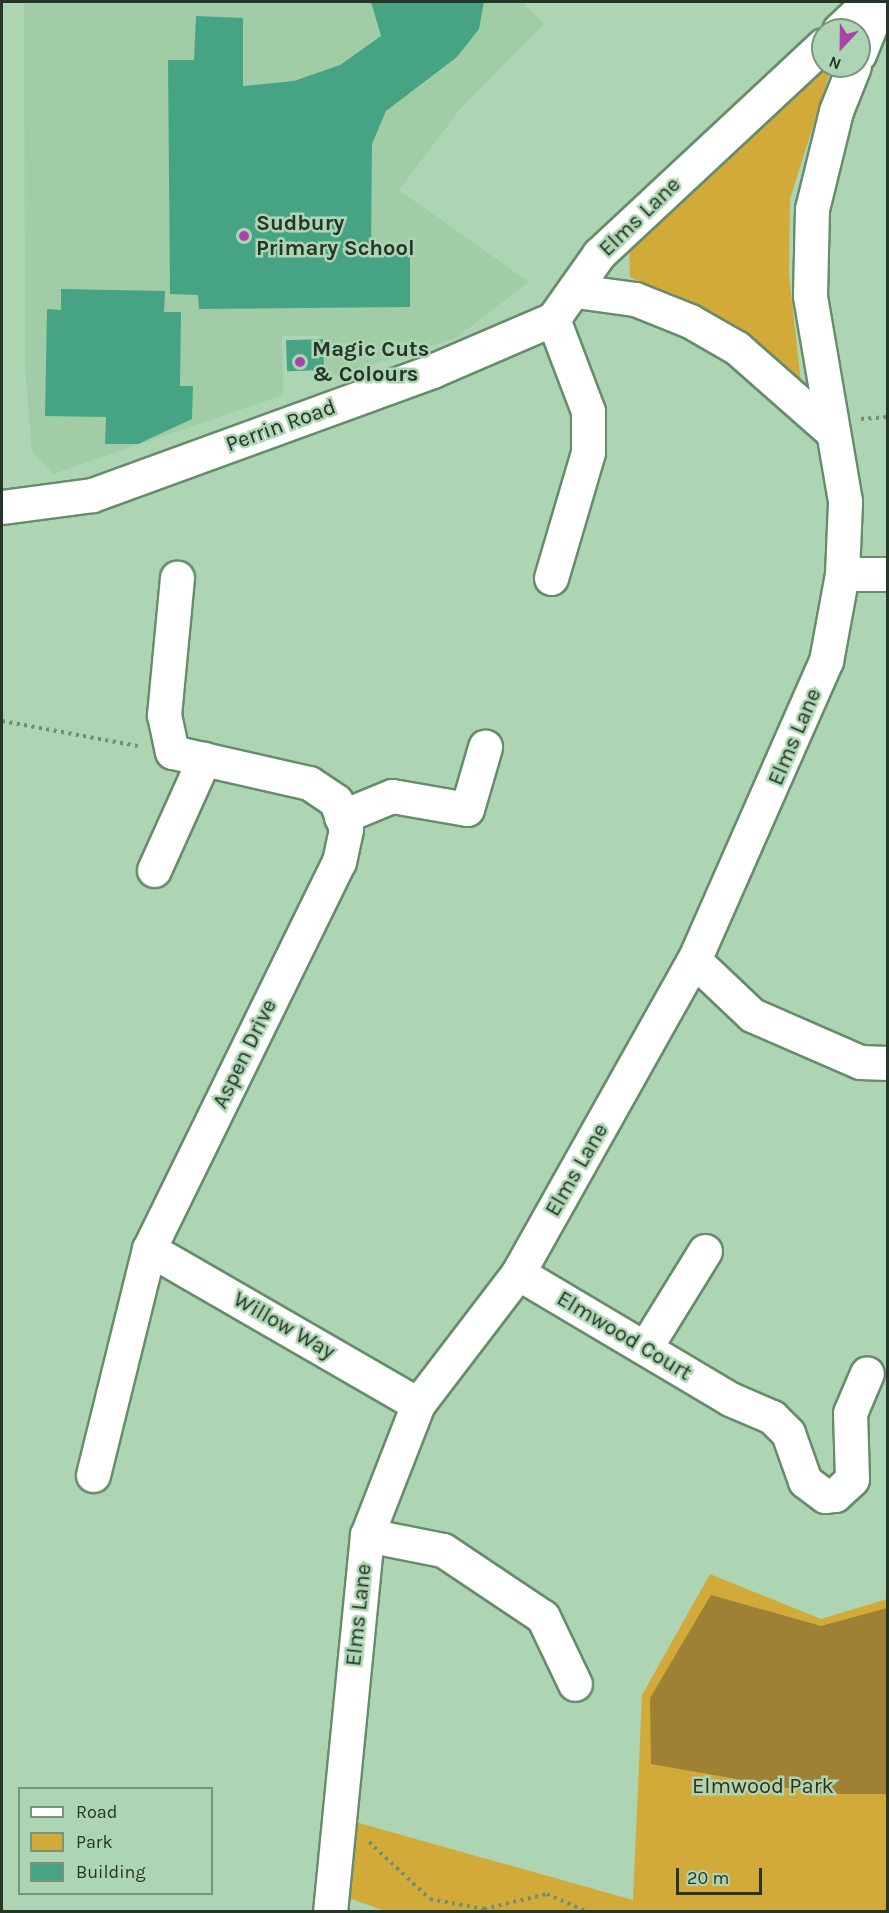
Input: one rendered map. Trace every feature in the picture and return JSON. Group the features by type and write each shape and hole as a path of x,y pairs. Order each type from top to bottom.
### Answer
{"street":[{"path":"851,18 869,2"},
{"path":"871,24 880,2"},
{"name":"Elms Lane","path":"811,56 599,254 576,291 635,299 690,321 737,348 830,430"},
{"name":"Elms Lane","path":"330,1911 336,1830 367,1535 418,1404 518,1273 694,960 822,671 842,574 844,501 830,430 810,296 812,209 836,111 849,78"},
{"name":"Perrin Road","path":"2,507 92,495 432,371 553,319 576,291"},
{"path":"551,578 588,452 588,421 553,319"},
{"path":"842,574 888,574"},
{"path":"177,579 164,715 172,752 309,783 336,801 341,817 392,796 467,809 485,747"},
{"path":"154,870 204,759"},
{"name":"Aspen Drive","path":"93,1475 149,1249 339,862 346,829 341,817"},
{"path":"694,960 752,1016 860,1062 888,1063"},
{"name":"Willow Way","path":"149,1249 418,1404"},
{"path":"645,1348 705,1251"},
{"name":"Elmwood Court","path":"518,1273 730,1399 782,1425 805,1481 825,1496 835,1495 852,1479 850,1413 867,1373"},
{"path":"367,1535 443,1550 543,1617 575,1684"}],"path":[{"path":"2,721 172,752"},
{"path":"336,1830 366,1839 430,1899 484,1909 546,1894 588,1911"}],"shaded area":[{"name":"Sudbury Primary School","path":"24,2 522,2 544,24 461,108 399,190 529,282 456,338 327,379 321,336 282,336 283,395 53,474 32,453 25,367"},
{"path":"711,1595 821,1626 887,1608 887,1794 822,1794 651,1764 650,1698"}],"green space":[{"path":"813,78 828,78 790,199 789,274 801,383 736,328 630,277 629,247"},
{"name":"Elmwood Park","path":"710,1574 821,1619 887,1599 887,1911 388,1912 343,1896 352,1821 633,1900 642,1695"}],"building":[{"path":"371,2 484,2 479,29 457,57 386,111 372,144 371,253 410,254 410,307 199,309 198,295 170,294 168,60 194,60 196,16 243,18 243,86 294,81 340,65 381,36"},
{"path":"61,289 165,291 164,312 181,312 180,386 193,386 192,419 138,444 105,444 106,417 45,416 47,309 61,310"},
{"path":"323,339 324,370 287,371 286,340"}],"place":[{"name":"Sudbury Primary School","path":"244,236"},
{"name":"Magic Cuts & Colours","path":"300,362"}]}
